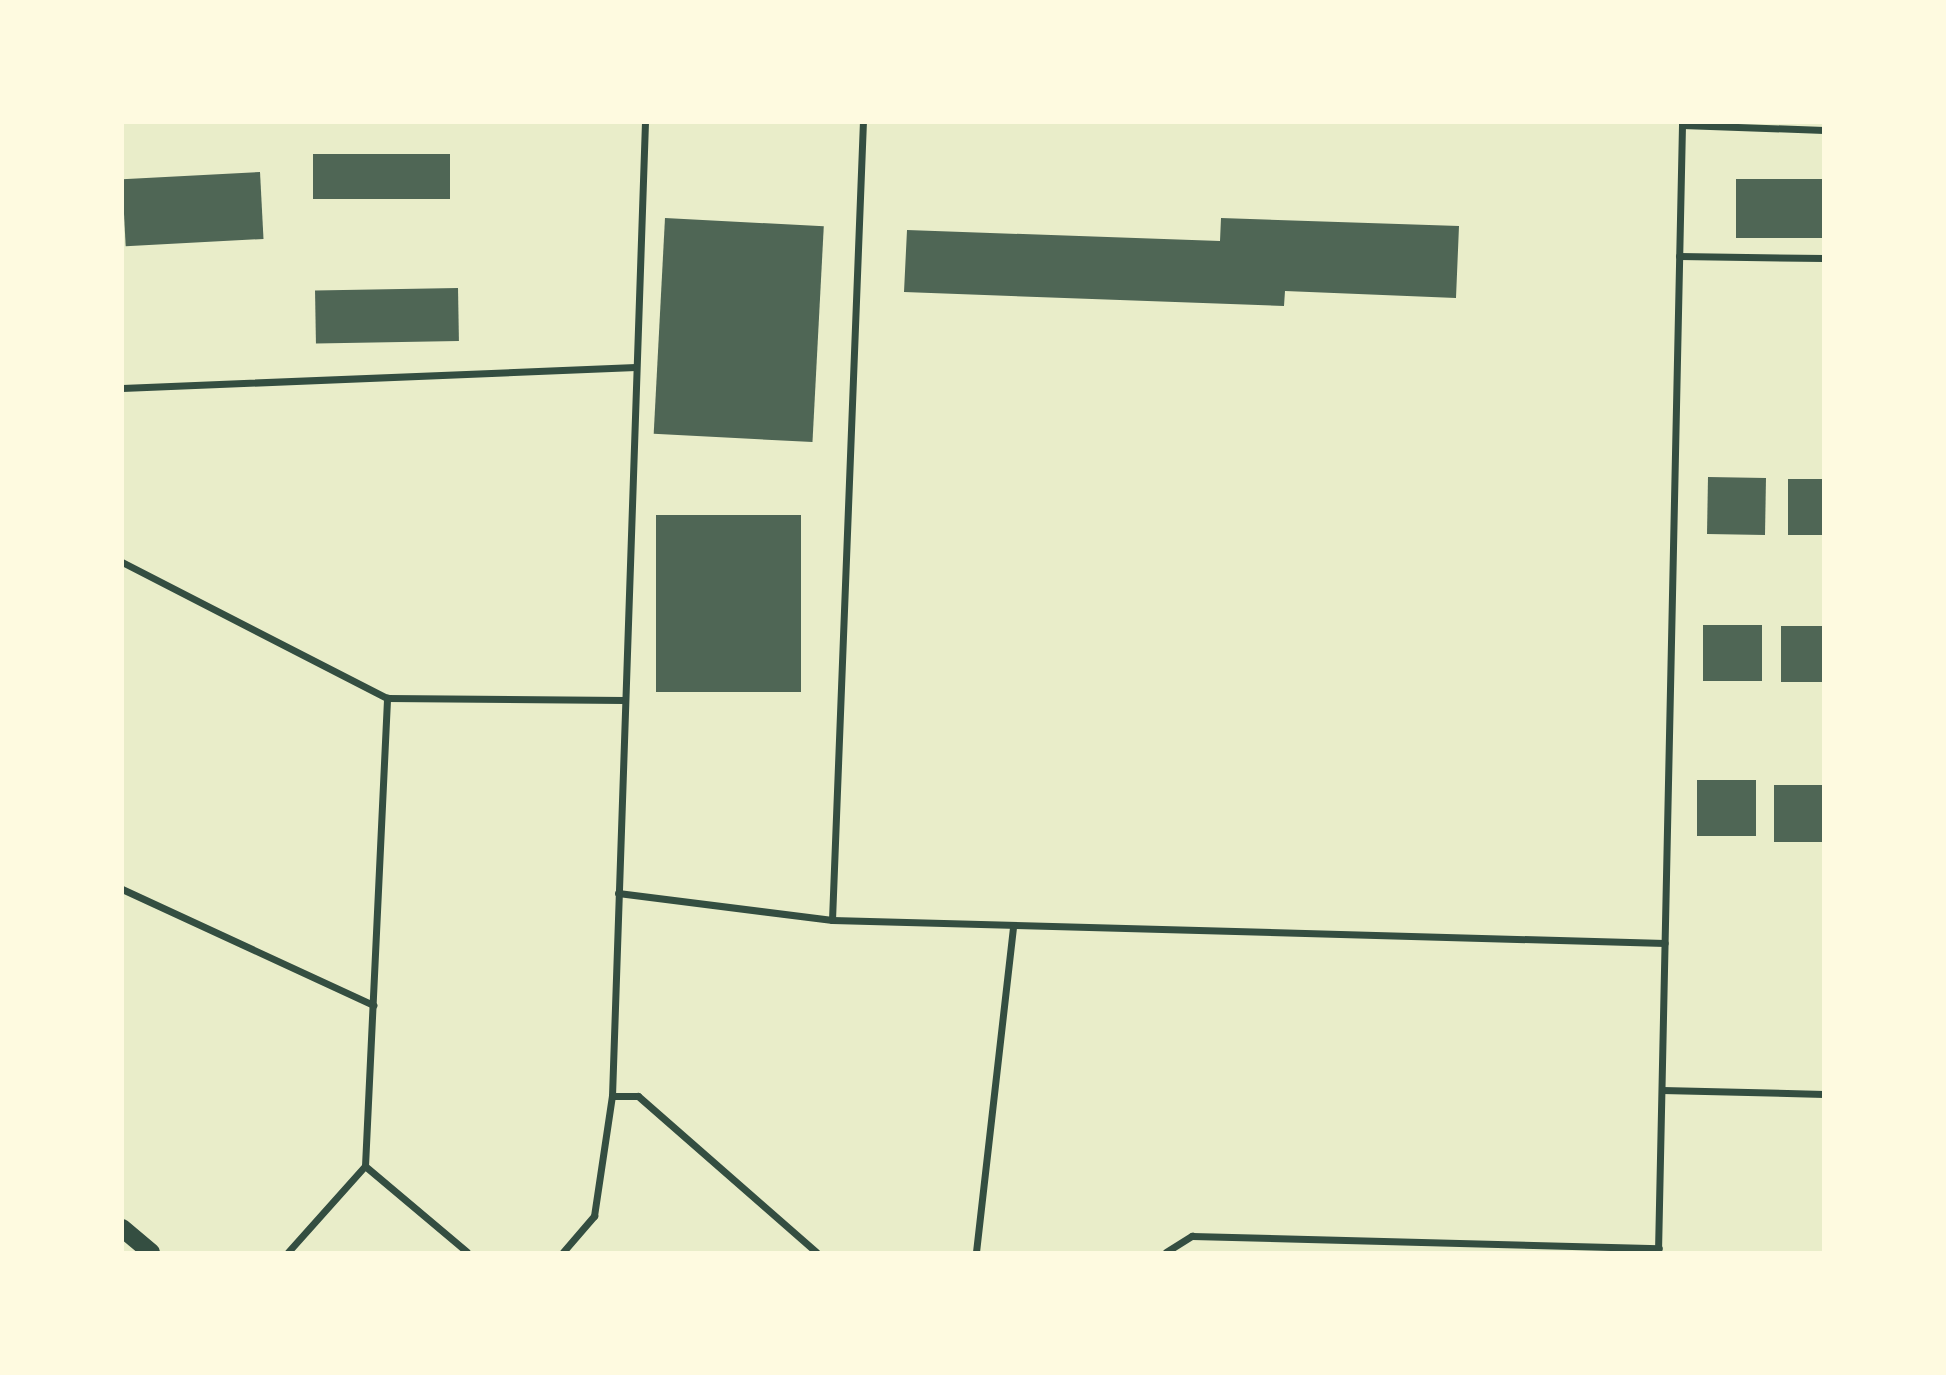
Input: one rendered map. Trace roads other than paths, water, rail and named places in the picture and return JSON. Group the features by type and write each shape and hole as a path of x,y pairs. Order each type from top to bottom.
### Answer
{"main road":[{"path":"122,1228 151,1252"}],"street":[{"path":"563,1252 594,1216 612,1096 645,122"},
{"path":"832,920 863,122"},
{"path":"1167,1252 1192,1236 1659,1250 1682,124 1824,130"},
{"path":"1679,256 1824,258"},
{"path":"122,388 636,367"},
{"path":"122,562 387,698 624,700"},
{"path":"288,1252 365,1166 387,698"},
{"path":"122,889 373,1005"},
{"path":"618,893 832,920 1665,943"},
{"path":"976,1252 1013,925"},
{"path":"1662,1090 1824,1094"},
{"path":"612,1096 638,1096 816,1252"},
{"path":"365,1166 467,1252"}]}
